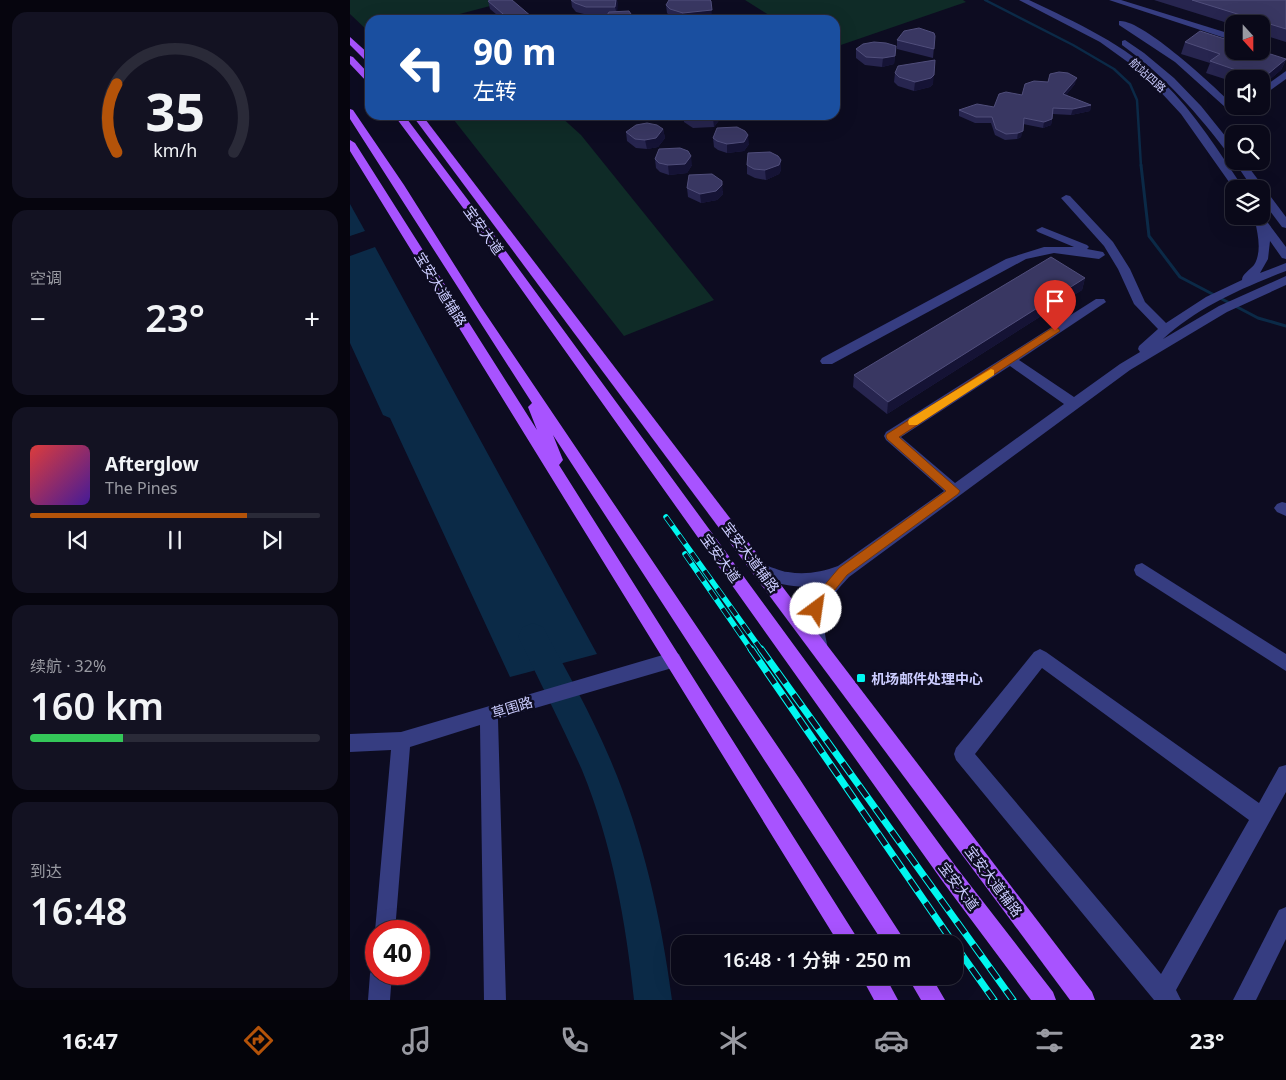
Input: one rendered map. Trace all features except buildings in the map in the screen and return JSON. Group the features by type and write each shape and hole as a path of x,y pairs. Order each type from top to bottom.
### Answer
{"main road":[{"path":"350,40 365,55"},
{"path":"350,58 365,74"},
{"path":"350,112 456,277 891,935"},
{"name":"宝安大道","path":"403,120 479,222 950,875 1045,1000"},
{"name":"宝安大道辅路","path":"421,120 1084,1000"},
{"name":"宝安大道辅路","path":"350,143 845,935"},
{"path":"479,222 518,248"},
{"path":"526,382 568,492"},
{"path":"878,985 887,1000"},
{"path":"924,985 934,1000"}],"street":[{"name":"航站四路","path":"1023,0 1110,45 1147,72 1175,101 1232,180"},
{"name":"航站四路","path":"1041,0 1099,28 1138,52 1167,75 1198,108 1225,142"},
{"path":"1113,0 1225,35"},
{"path":"1122,23 1168,51 1225,99"},
{"path":"1270,87 1286,74"},
{"path":"1198,108 1225,106"},
{"path":"1066,198 1101,234 1124,269 1140,304 1165,329"},
{"path":"1270,203 1286,225"},
{"path":"1277,212 1286,221"},
{"path":"1237,285 1251,275 1262,263 1266,247 1261,225"},
{"path":"1264,225 1286,255"},
{"path":"1042,230 1099,255 1124,269"},
{"path":"827,362 1028,254 1041,250 1056,249 1099,255"},
{"path":"1125,367 1165,329 1184,314 1237,285 1286,266"},
{"path":"822,652 815,633 816,609 826,591 843,572 1125,367 1246,297 1286,280"},
{"path":"1246,297 1267,292 1286,291"},
{"path":"954,491 891,436 1100,302"},
{"path":"1010,360 1074,404"},
{"path":"760,570 781,579 795,582 824,579 843,572"},
{"path":"1142,570 1286,663"},
{"path":"1262,817 1040,657 963,754 1166,996 1286,774"},
{"name":"草围路","path":"350,743 401,741 673,660"},
{"path":"489,714 495,1000"},
{"path":"386,920 401,741"},
{"path":"1244,1000 1286,917"},
{"path":"379,1000 380,985"}],"green space":[{"path":"350,0 513,0 456,15 365,15 365,28 350,14"},
{"path":"745,0 963,0 966,2 840,45 840,15 769,15"},
{"path":"454,120 564,120 581,135 714,300 624,336"}],"water":[{"path":"350,204 365,231 350,236"},
{"path":"375,247 597,654 510,677 390,418 383,415 350,343 350,256"}],"waterway":[{"path":"985,0 1073,45 1114,69 1130,84 1137,100 1141,166"},
{"path":"1141,165 1149,236 1180,277 1258,318 1286,326"},
{"path":"533,636 597,767 615,818 631,870 646,941 653,1000"}],"railway":[{"path":"666,517 762,651"},
{"path":"685,554 752,651"},
{"path":"751,649 948,935"},
{"path":"761,649 1013,1000"},
{"path":"963,956 994,1000"}],"slow traffic":[{"path":"913,422 991,372"}],"place":[{"name":"机场邮件处理中心","path":"861,678"}],"route":[{"path":"816,609 830,585 843,572 954,491 891,436 1055,331"}]}
